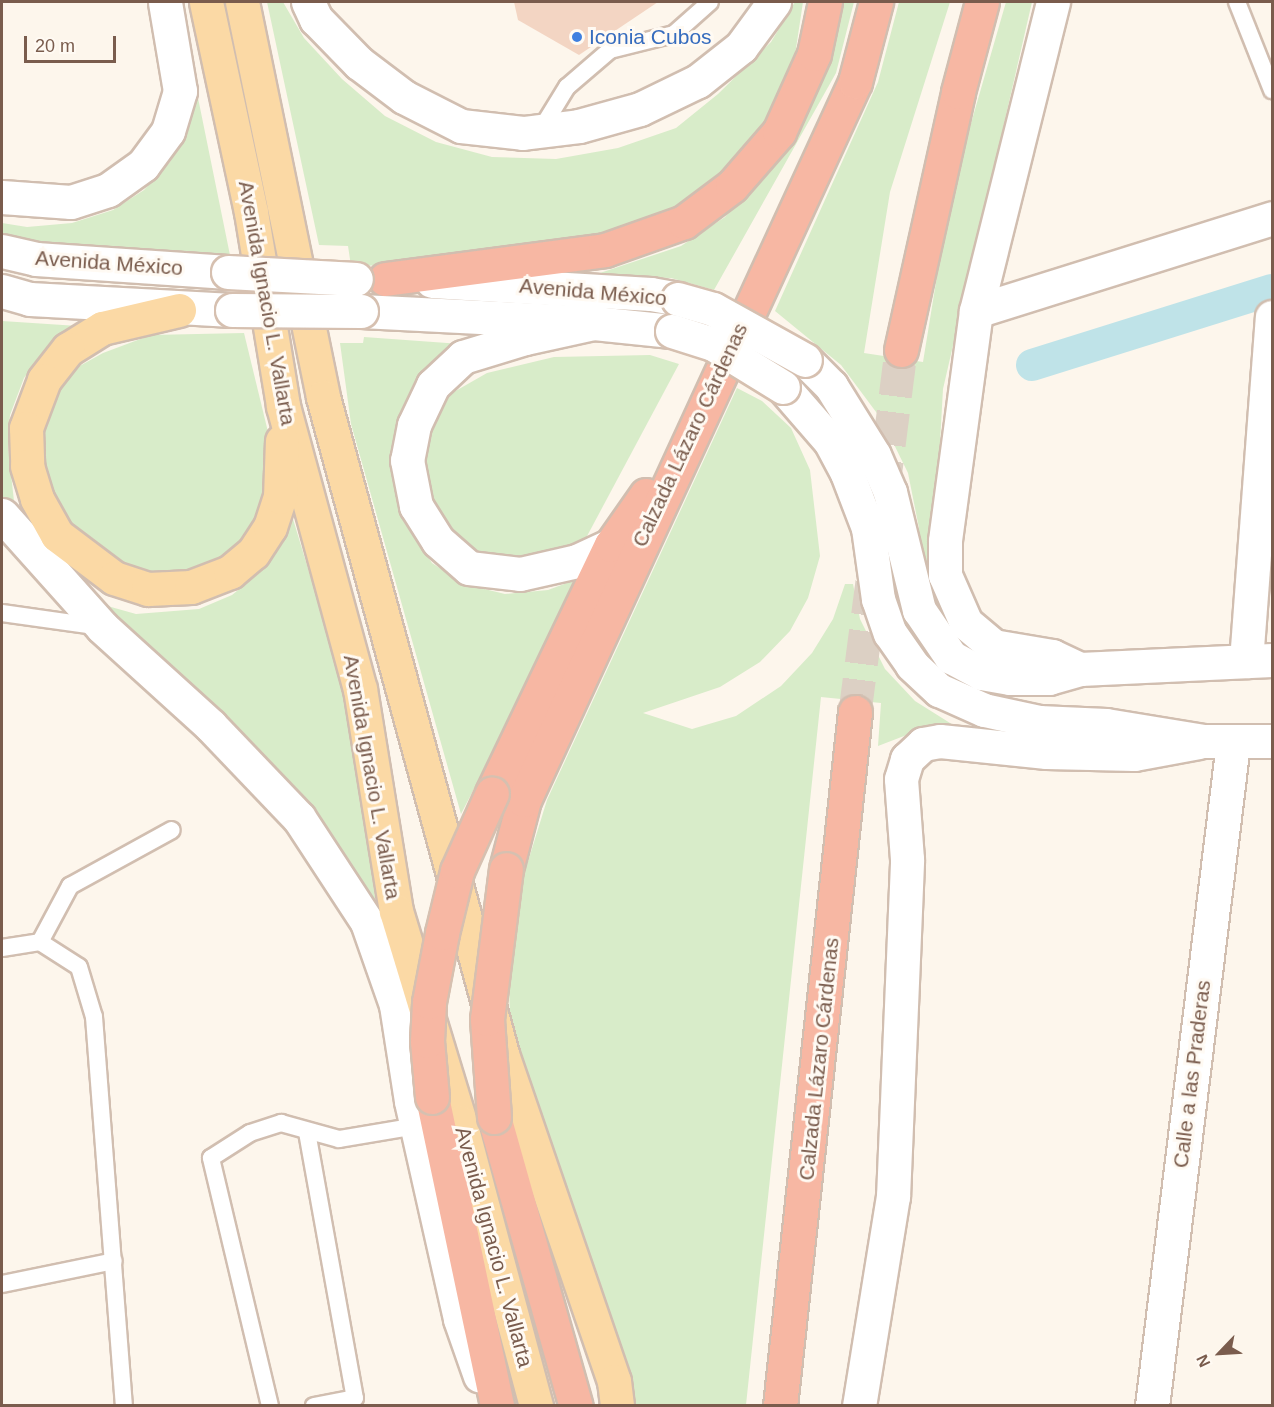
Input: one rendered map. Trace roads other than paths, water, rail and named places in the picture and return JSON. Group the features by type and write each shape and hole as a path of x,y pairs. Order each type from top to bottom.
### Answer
{"highway":[{"path":"814,54 818,2"},
{"path":"371,279 605,250 684,222 732,186 779,132 814,54 825,2"},
{"name":"Calzada Lázaro Cárdenas","path":"506,868 524,800 691,432 855,82 876,2"},
{"path":"901,350 958,92 982,2"},
{"path":"497,1406 432,1097 428,1011 442,933 457,871 611,544 691,432"},
{"name":"Calzada Lázaro Cárdenas","path":"780,1406 799,1247 855,712"},
{"name":"Avenida Ignacio L. Vallarta","path":"506,868 487,1019 494,1117 576,1406"},
{"path":"798,1406 799,1247"}],"main road":[{"path":"2,197 71,202 108,190 143,165 168,131 180,91 165,2"},
{"name":"Avenida Ignacio L. Vallarta","path":"206,2 251,212 283,406 360,689 396,911 460,1122 536,1406"},
{"name":"Avenida Ignacio L. Vallarta","path":"242,2 323,397 502,1053 614,1381 617,1406"},
{"path":"308,2 316,19 358,63 404,97 461,126 523,133 579,126 640,109 698,81 741,47 774,2"},
{"path":"1053,2 976,311 945,541 945,575 966,623 993,646 1052,656 1080,669 1259,661 1272,317"},
{"path":"976,311 1272,218"},
{"name":"Avenida México","path":"2,251 36,260 228,272 623,291 678,299 713,309 805,360 831,386 874,455 890,492 919,610 951,657 981,673 1049,678 1080,669"},
{"name":"Avenida México","path":"2,291 30,299 179,310 361,311 594,323 672,332 713,344 783,387 830,441 847,473 868,528 878,599 890,633 912,665 939,690 984,710 1039,722 1106,725 1218,742"},
{"path":"179,310 102,328 68,349 44,380 26,428 27,466 37,500 57,535 114,578 148,589 191,587 230,572 254,553 270,527 280,497 283,406"},
{"path":"594,323 525,338 463,357 433,385 414,425 407,460 416,506 438,541 469,568 520,574 578,561 611,544"},
{"path":"2,515 102,627 211,726 299,818 367,922 396,1005 417,1126 460,1319 491,1406"},
{"path":"859,1406 893,1197 908,860 900,779 907,759 923,744 940,741 1046,752 1134,754 1218,742 1272,741"},
{"name":"Calle a las Praderas","path":"1152,1406 1218,742"}],"lane":[{"path":"540,131 567,87 610,50 674,34 710,2"},
{"path":"1238,2 1272,90"},
{"path":"2,613 102,627"},
{"path":"40,942 70,886 172,830"},
{"path":"2,948 40,942 79,967 94,1017 124,1406"},
{"path":"270,1406 211,1158 250,1133 280,1123 339,1139 417,1126"},
{"path":"307,1132 355,1398 314,1406"},
{"path":"2,1284 114,1261"}],"waterway":[{"path":"1032,365 1272,290"}],"tunnel":[{"path":"883,493 901,350"},
{"path":"855,712 873,574"}],"place":[{"name":"Iconia Cubos","path":"577,37"}]}
